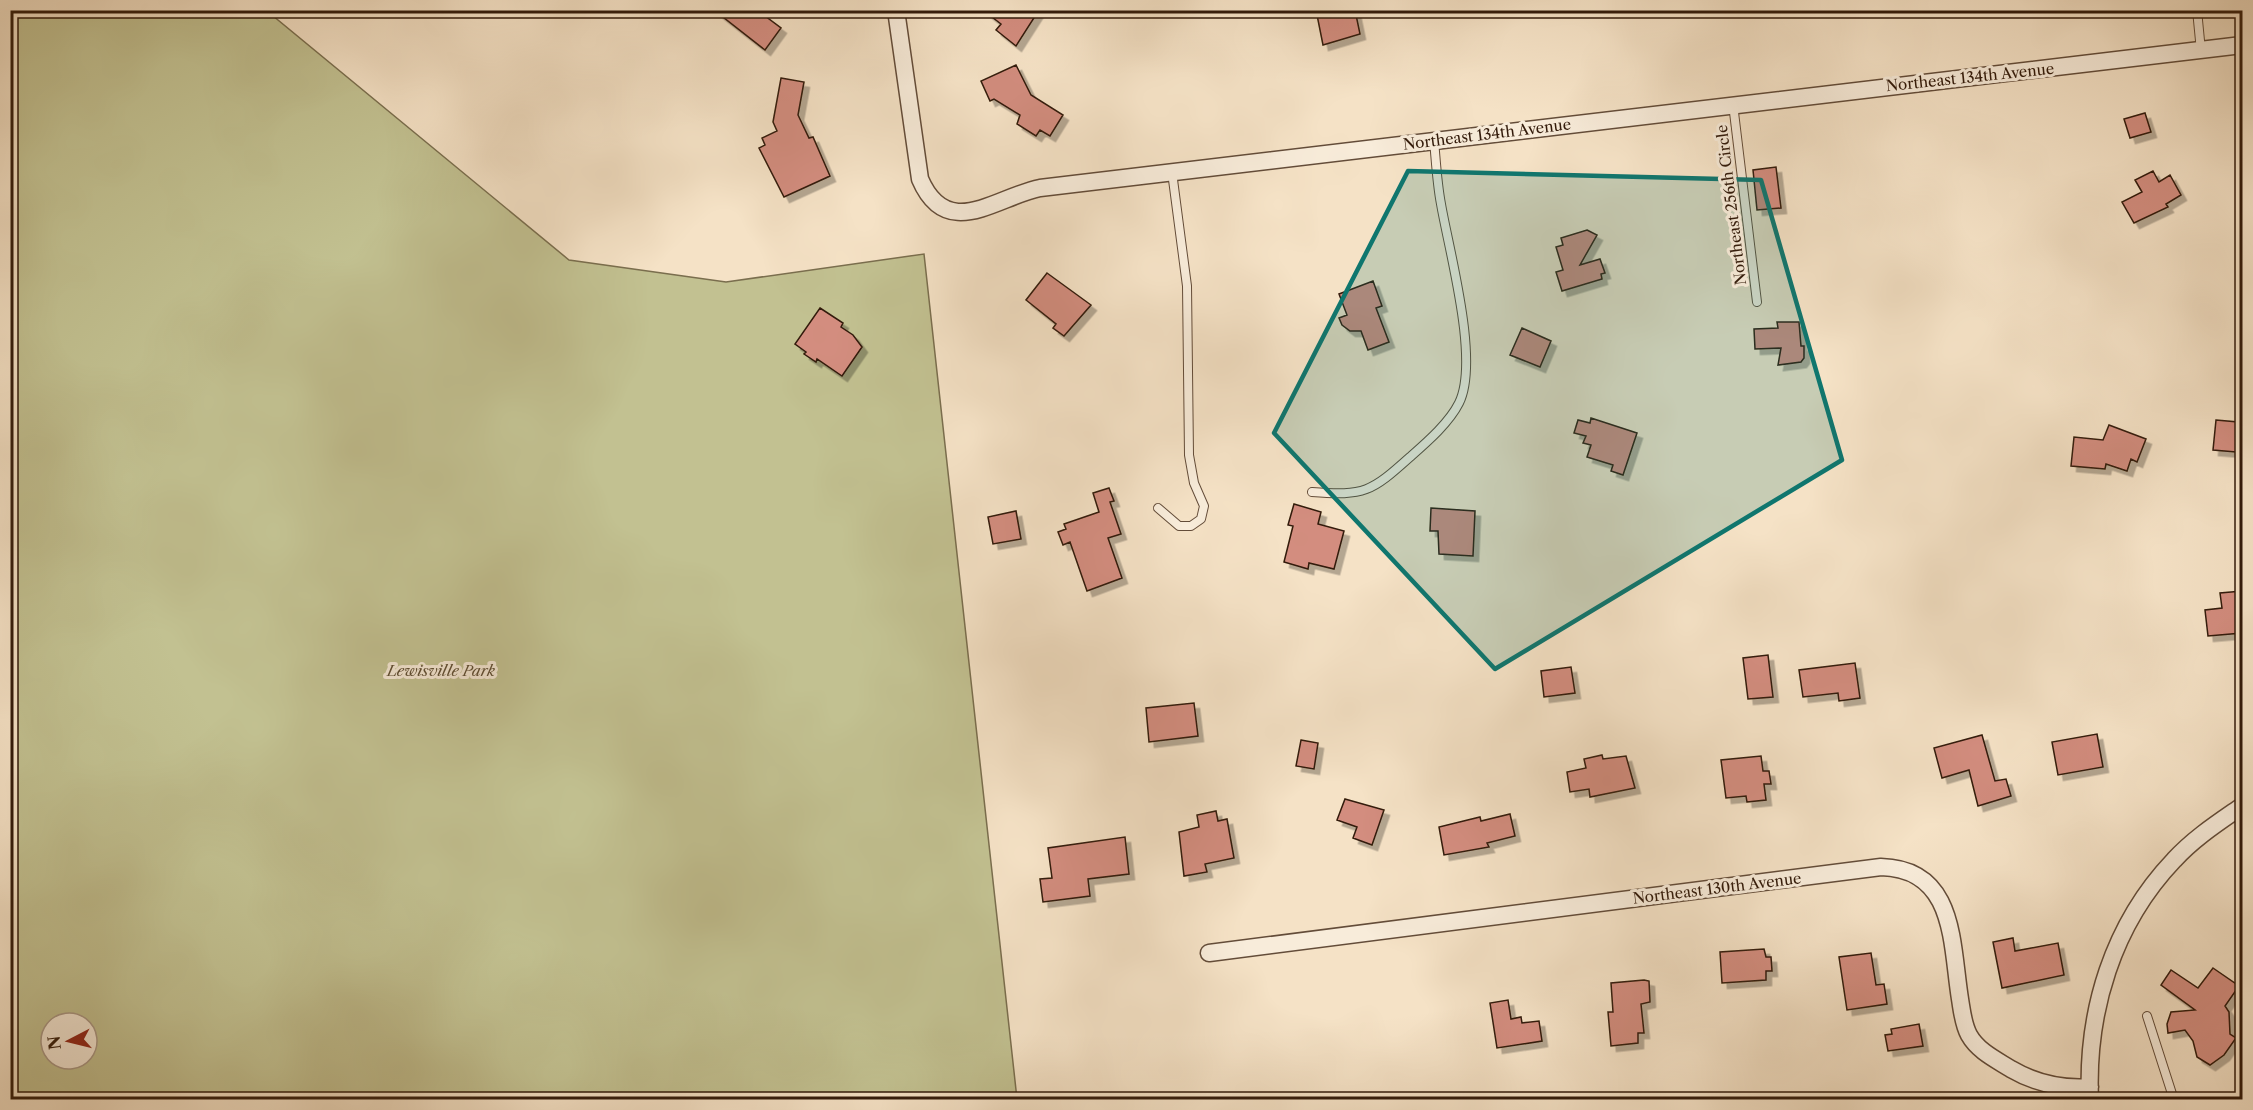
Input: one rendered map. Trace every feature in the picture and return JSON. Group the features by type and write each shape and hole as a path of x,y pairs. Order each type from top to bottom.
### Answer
{"street":[{"name":"Northeast 134th Avenue","path":"896,10 920,179 933,200 954,212 977,212 1024,191 1041,188 2242,45"},
{"path":"2090,1093 2093,1035 2101,990 2112,954 2150,889 2174,860 2202,834 2242,810"},
{"name":"Northeast 130th Avenue","path":"1209,954 1881,867 1896,867 1924,879 1943,903 1963,1022 1973,1042 1984,1053 2029,1078 2090,1093"}],"lane":[{"path":"2198,10 2201,51"},
{"name":"Northeast 256th Circle","path":"1733,104 1756,302"},
{"path":"1312,492 1348,495 1379,484 1431,438 1459,403 1466,378 1460,297 1441,202 1434,140"},
{"path":"1158,508 1179,526 1191,525 1201,519 1204,506 1194,483 1189,454 1187,286 1172,172"},
{"path":"2147,1016 2174,1100"}],"highlighted area":[{"path":"1408,171 1761,180 1842,460 1495,669 1274,433"}],"green space":[{"name":"Lewisville Park","path":"10,11 267,11 569,260 726,282 924,254 1017,1099 11,1099"}],"building":[{"path":"714,10 757,10 781,28 765,50"},
{"path":"983,10 1039,10 1016,46 996,30 1001,24"},
{"path":"1316,10 1355,10 1360,34 1323,45"},
{"path":"1016,65 1031,95 1063,115 1050,136 1040,130 1036,136 1017,124 1020,115 994,99 990,101 981,81"},
{"path":"781,78 804,82 798,115 809,138 813,137 830,176 784,197 759,148 765,145 762,138 777,131 773,122"},
{"path":"2145,113 2151,132 2130,138 2124,119"},
{"path":"1776,167 1781,208 1757,210 1753,170"},
{"path":"2153,171 2159,182 2170,175 2181,195 2166,204 2168,207 2134,223 2122,202 2142,192 2135,180"},
{"path":"1587,230 1597,235 1580,265 1600,259 1605,273 1601,274 1602,279 1562,291 1556,272 1563,270 1556,247 1563,245 1561,238"},
{"path":"1047,273 1091,305 1064,336 1053,328 1056,324 1026,300"},
{"path":"1373,281 1382,306 1376,308 1389,342 1368,350 1361,331 1350,331 1342,325 1339,318 1347,315 1339,294"},
{"path":"820,308 843,323 841,327 853,335 862,347 842,376 817,359 816,362 804,354 806,352 795,344"},
{"path":"1777,322 1799,322 1801,346 1804,346 1804,358 1801,362 1778,365 1781,348 1755,349 1754,329 1778,328"},
{"path":"1522,328 1551,341 1540,367 1510,355"},
{"path":"1591,418 1637,433 1623,475 1611,471 1613,465 1587,457 1591,445 1583,443 1586,436 1574,433 1578,420 1590,423"},
{"path":"2216,420 2238,422 2236,452 2213,450"},
{"path":"2109,425 2146,439 2137,462 2131,459 2127,471 2106,464 2105,469 2071,466 2074,437 2103,440"},
{"path":"1109,488 1114,501 1110,502 1121,534 1108,538 1122,578 1087,591 1070,542 1063,545 1058,532 1066,529 1064,524 1099,512 1093,493"},
{"path":"1294,504 1321,512 1318,524 1344,531 1334,569 1309,563 1308,569 1284,562 1293,526 1288,525"},
{"path":"1431,508 1475,511 1473,556 1439,554 1438,531 1430,531"},
{"path":"1016,511 1021,539 993,544 988,517"},
{"path":"2242,591 2242,633 2208,636 2205,610 2222,608 2220,593"},
{"path":"1768,655 1773,697 1748,699 1743,658"},
{"path":"1855,663 1860,698 1839,701 1838,693 1803,697 1799,670"},
{"path":"1571,667 1575,693 1544,697 1541,671"},
{"path":"1194,703 1198,736 1149,742 1146,708"},
{"path":"2097,734 2103,767 2058,775 2052,742"},
{"path":"1982,735 1995,781 2006,779 2011,796 1978,806 1969,770 1942,778 1934,748"},
{"path":"1301,740 1318,743 1314,769 1296,766"},
{"path":"1602,755 1603,759 1626,756 1635,788 1590,797 1589,789 1570,792 1567,772 1586,768 1584,759"},
{"path":"1761,756 1763,771 1769,771 1771,784 1764,784 1766,800 1747,802 1746,796 1726,798 1721,760"},
{"path":"1345,799 1384,810 1372,845 1353,838 1357,827 1337,820"},
{"path":"1216,811 1218,821 1227,819 1234,858 1205,864 1207,872 1184,876 1179,832 1199,827 1197,815"},
{"path":"1510,814 1515,836 1487,843 1489,847 1444,855 1439,827 1480,817 1481,821"},
{"path":"1125,837 1129,874 1088,879 1090,896 1043,902 1040,879 1052,878 1048,848"},
{"path":"2013,938 2015,951 2058,943 2064,975 2002,988 1993,942"},
{"path":"1764,949 1766,957 1771,957 1772,971 1766,971 1766,980 1722,983 1720,952"},
{"path":"1871,953 1876,985 1884,984 1887,1004 1847,1010 1839,957"},
{"path":"2213,968 2239,986 2225,1006 2229,1012 2230,1034 2236,1038 2224,1055 2210,1065 2197,1057 2193,1041 2185,1030 2168,1033 2167,1024 2171,1012 2195,1010 2161,985 2171,970 2198,988"},
{"path":"1649,981 1650,1002 1641,1004 1644,1033 1638,1033 1638,1043 1611,1046 1608,1012 1613,1012 1611,983"},
{"path":"1508,1000 1511,1019 1521,1017 1522,1023 1539,1021 1542,1041 1497,1048 1490,1003"},
{"path":"1919,1024 1923,1046 1888,1051 1885,1035 1892,1034 1891,1029"}]}
